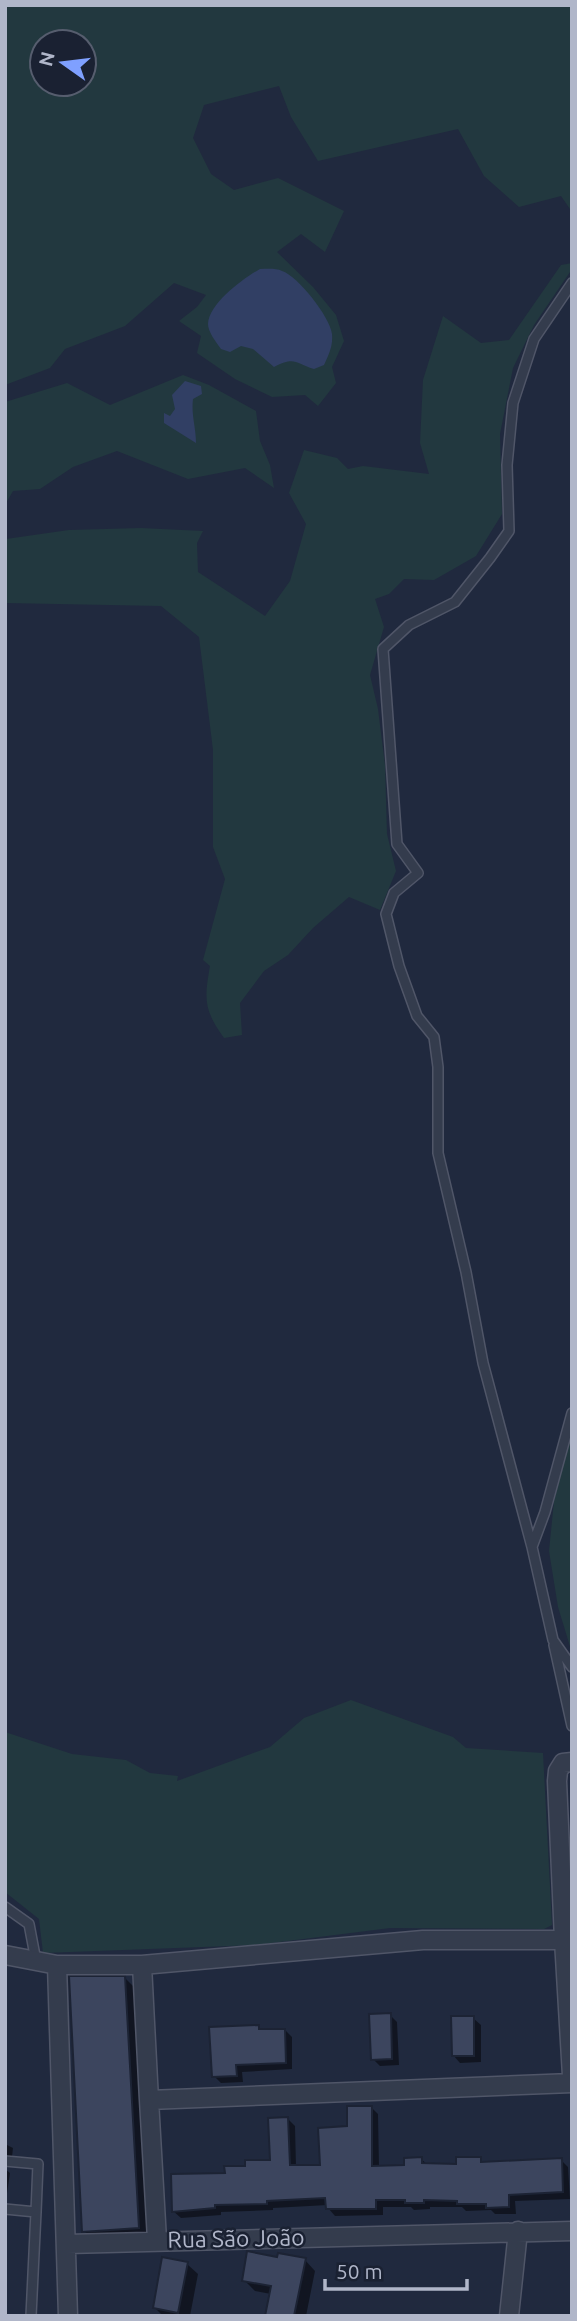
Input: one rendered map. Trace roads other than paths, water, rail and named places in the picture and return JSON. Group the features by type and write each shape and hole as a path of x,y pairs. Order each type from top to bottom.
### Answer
{"street":[{"path":"572,1762 563,1763 558,1771 557,1781 572,2076"},
{"path":"5,1955 57,1965 142,1965 424,1940 564,1940"},
{"path":"57,1965 68,2316"},
{"path":"142,1965 157,2240"},
{"path":"149,2100 572,2083"},
{"path":"509,2316 518,2231"},
{"name":"Rua São João","path":"67,2244 572,2231"}],"lane":[{"path":"572,283 534,339 513,403 507,465 509,531 455,602 409,625 383,649 397,844 418,873 394,893 386,914 416,1016 434,1037 438,1067 438,1153 450,1198 483,1363 532,1547 572,1726"},
{"path":"532,1547 545,1512 572,1413"},
{"path":"553,1640 572,1667"},
{"path":"5,1907 29,1924 36,1962"},
{"path":"5,2161 38,2164 31,2316"},
{"path":"5,2209 36,2212"}],"water":[{"path":"260,269 277,269 289,274 320,308 332,334 324,365 314,369 291,361 274,367 253,349 241,346 230,352 221,349 215,340 208,324 214,308 237,285"},
{"path":"185,381 201,386 202,394 193,399 196,443 164,423 164,413 170,416 175,409 172,395"}]}
